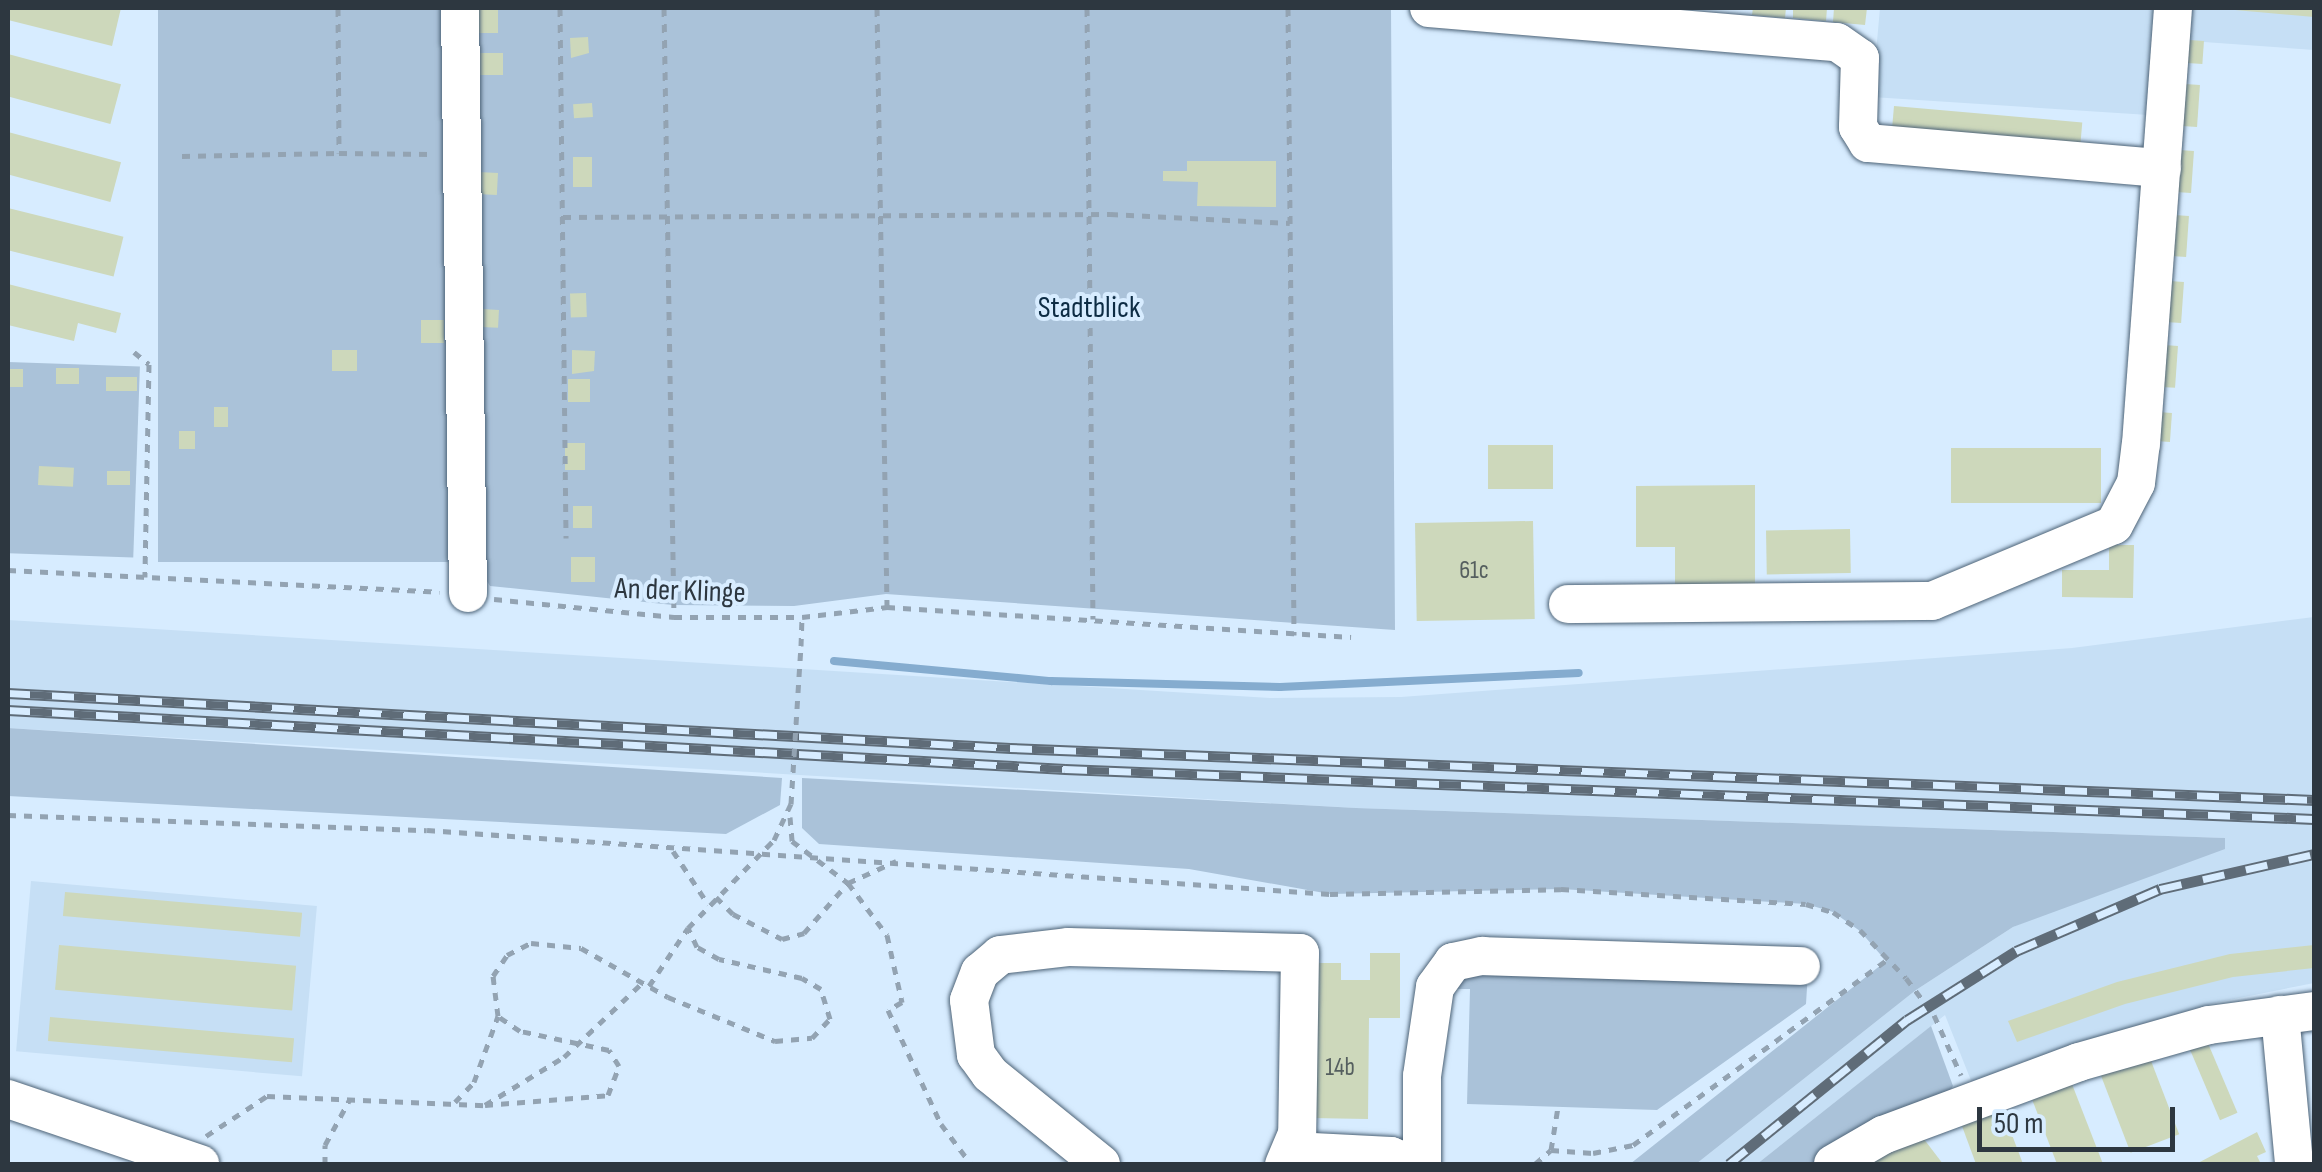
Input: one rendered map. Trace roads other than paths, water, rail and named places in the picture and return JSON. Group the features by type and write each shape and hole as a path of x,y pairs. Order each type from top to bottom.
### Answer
{"street":[{"path":"460,8 468,593"},
{"path":"1429,8 1837,42 1860,58 1858,127 1868,143 2162,168"},
{"path":"1568,604 1932,602 2114,525 2136,482 2173,8"},
{"path":"1101,1164 990,1074 976,1056 968,1000 980,972 1000,956 1068,947 1300,953 1289,1158 1390,1156 1411,1164"},
{"path":"1422,1164 1422,1076 1436,987 1453,962 1482,956 1801,966"},
{"path":"1833,1164 1882,1134 2163,1035 2297,1013 2294,1164"},
{"path":"8,1099 198,1164"}],"waterway":[{"path":"834,661 1051,681 1280,687 1579,673"}],"railway":[{"path":"8,693 1010,748 2314,800"},
{"path":"8,710 1065,769 2314,819"},
{"path":"1729,1164 1907,1020 2016,951 2160,889 2314,854"}],"park label":[{"name":"Stadtblick","path":"1089,308"}]}
